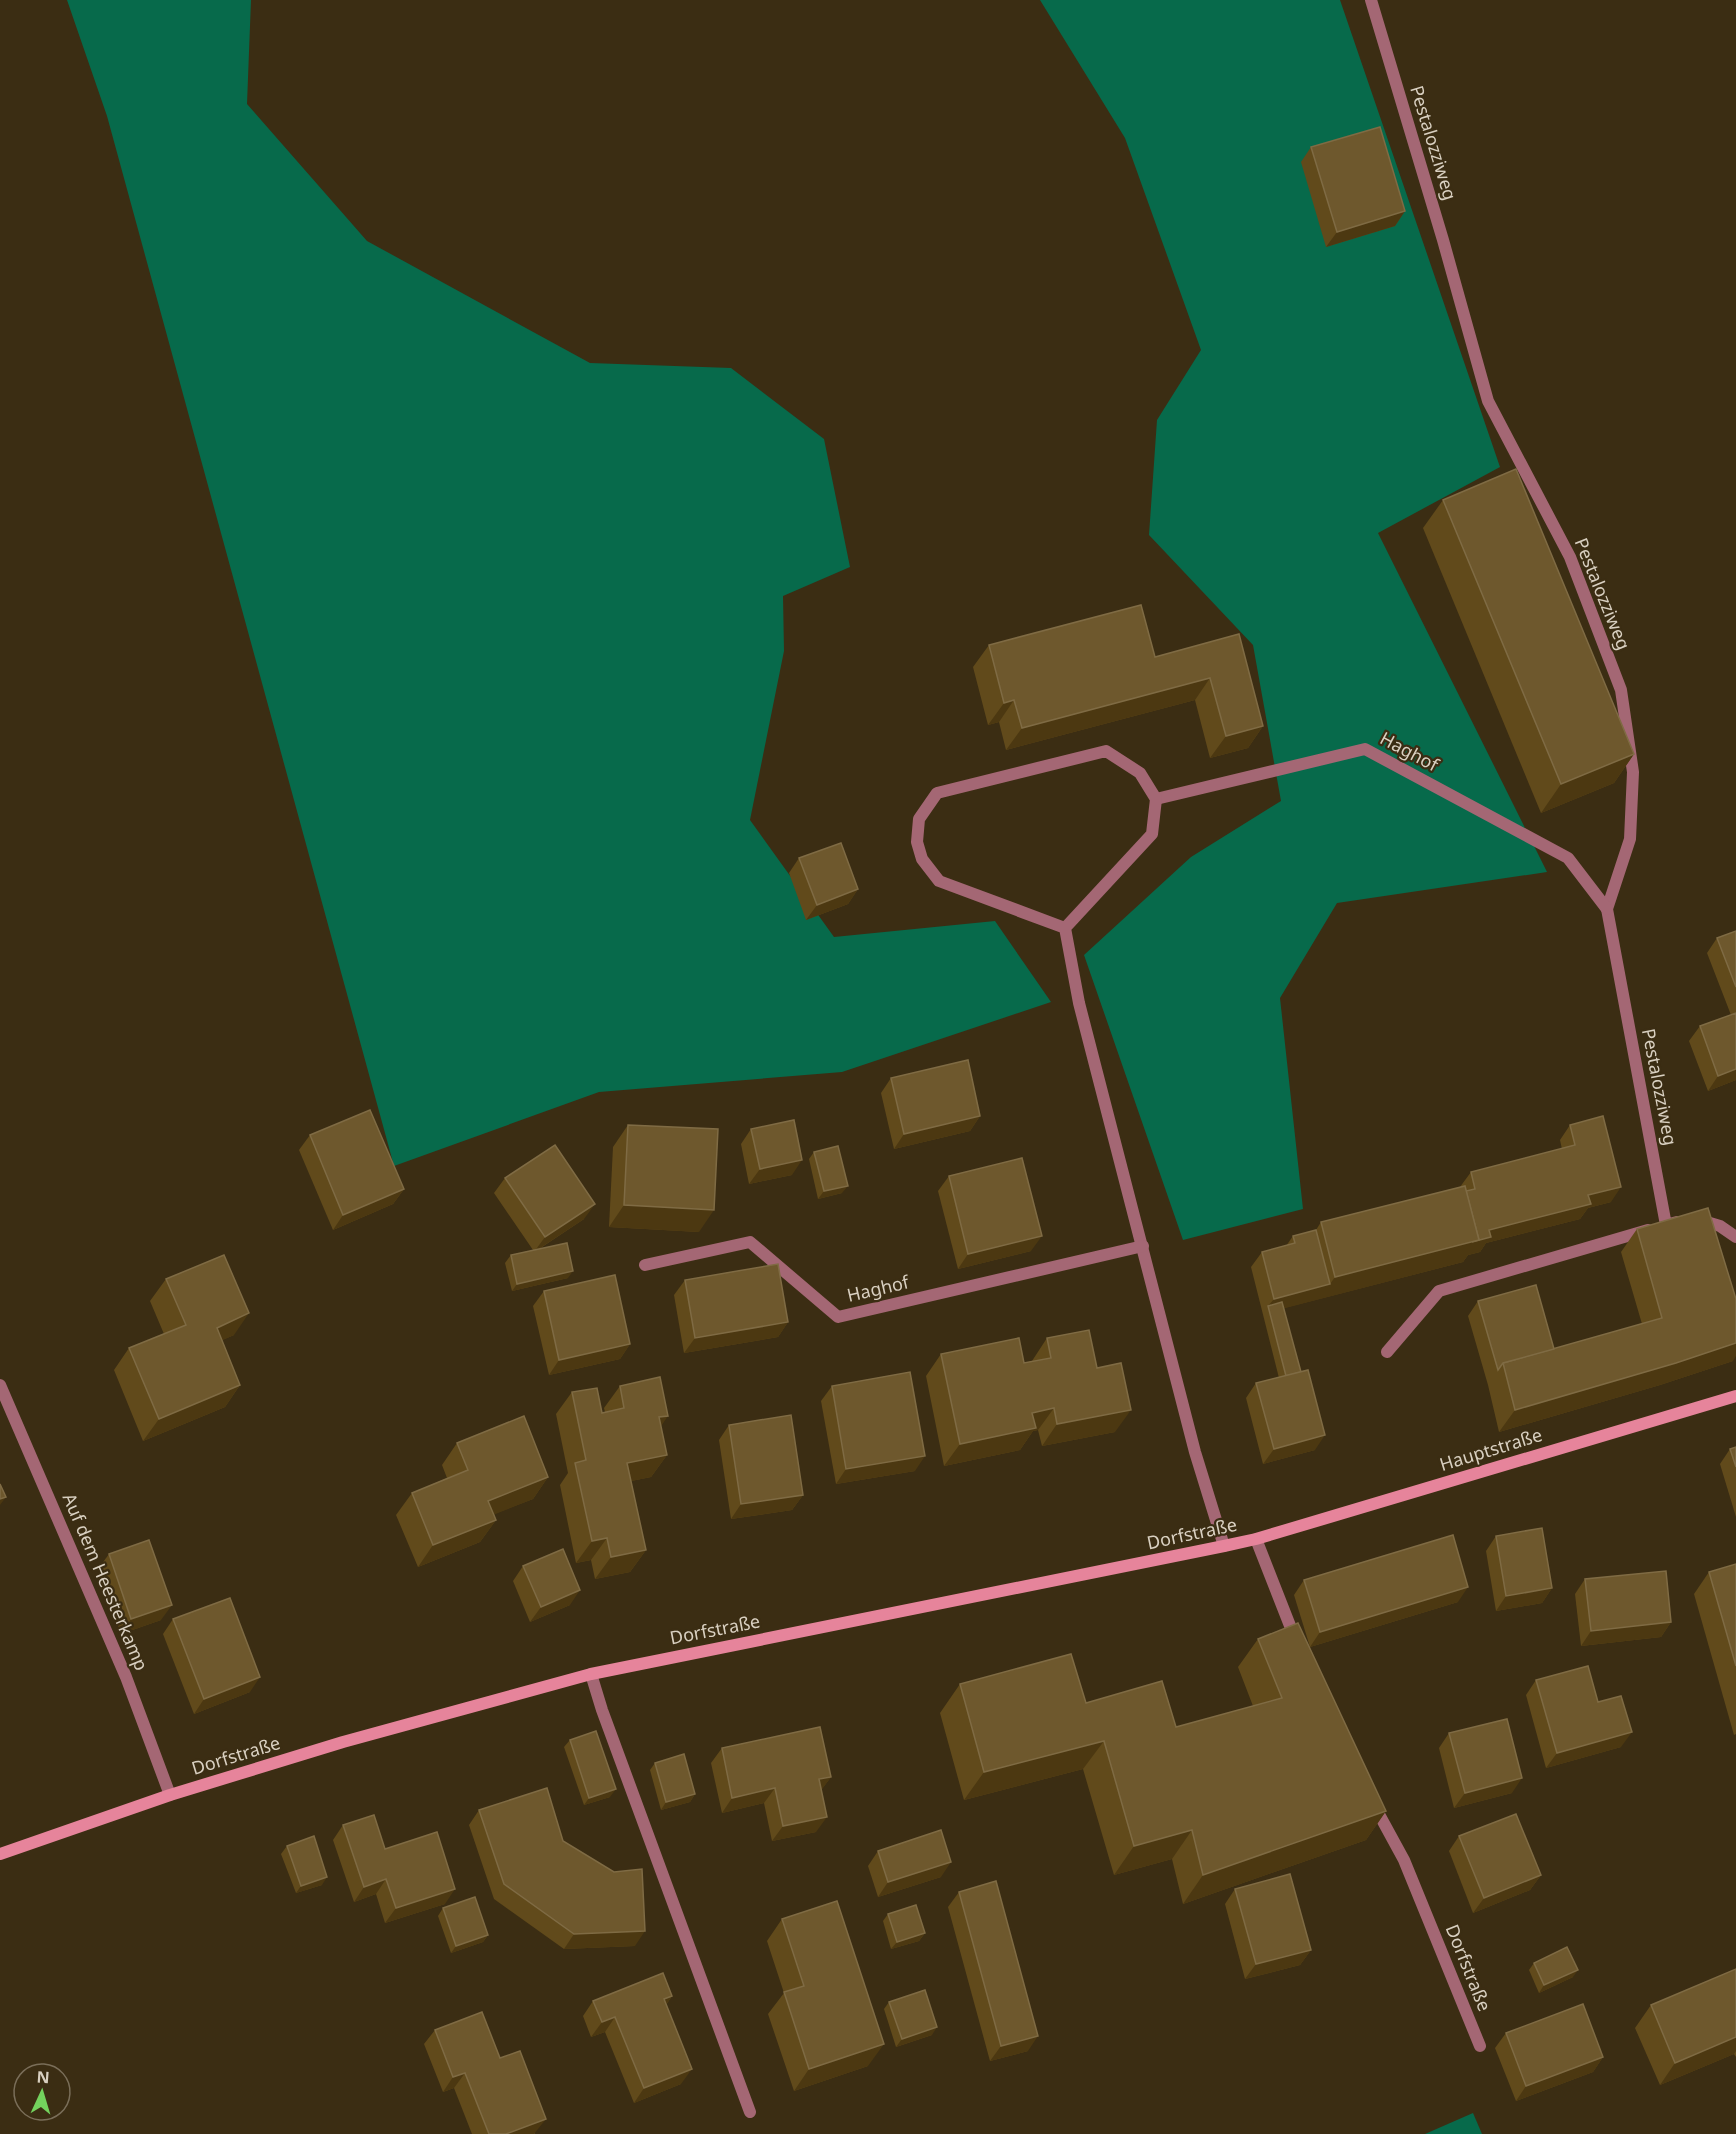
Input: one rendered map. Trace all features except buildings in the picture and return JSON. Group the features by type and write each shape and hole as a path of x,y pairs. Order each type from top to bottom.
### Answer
{"main road":[{"name":"Hauptstraße","path":"1256,1539 1736,1396"},
{"name":"Dorfstraße","path":"0,1854 170,1795 343,1742 591,1674 1256,1539"}],"lane":[{"name":"Pestalozziweg","path":"1371,0 1443,240 1488,401 1570,558 1621,690 1633,772 1630,839 1607,909 1666,1225"},
{"name":"Haghof","path":"1156,799 1365,749 1569,858 1607,909"},
{"path":"1106,751 1140,773 1156,799 1152,834 1065,928 939,881 922,859 917,842 919,819 938,793 1106,751"},
{"path":"1065,928 1079,1003 1195,1452 1224,1546"},
{"path":"1387,1352 1438,1291 1693,1218 1720,1226 1736,1237"},
{"name":"Haghof","path":"645,1265 750,1242 838,1317 1143,1246"},
{"name":"Auf dem Heesterkamp","path":"0,1385 126,1677 170,1795"},
{"name":"Dorfstraße","path":"1256,1539 1302,1658"},
{"path":"591,1674 602,1710 750,2112"},
{"name":"Dorfstraße","path":"1366,1790 1404,1860 1480,2046"}],"green space":[{"path":"67,0 251,0 247,104 367,241 590,363 731,368 824,439 850,567 783,596 784,651 750,820 834,937 995,921 1051,1002 842,1072 599,1092 394,1166 107,116"},
{"path":"1040,0 1340,0 1500,467 1378,533 1547,872 1337,903 1280,998 1303,1209 1183,1240 1084,955 1191,857 1281,801 1253,645 1149,535 1157,420 1201,350 1125,138"},
{"path":"1473,2113 1482,2134 1425,2134"}]}
